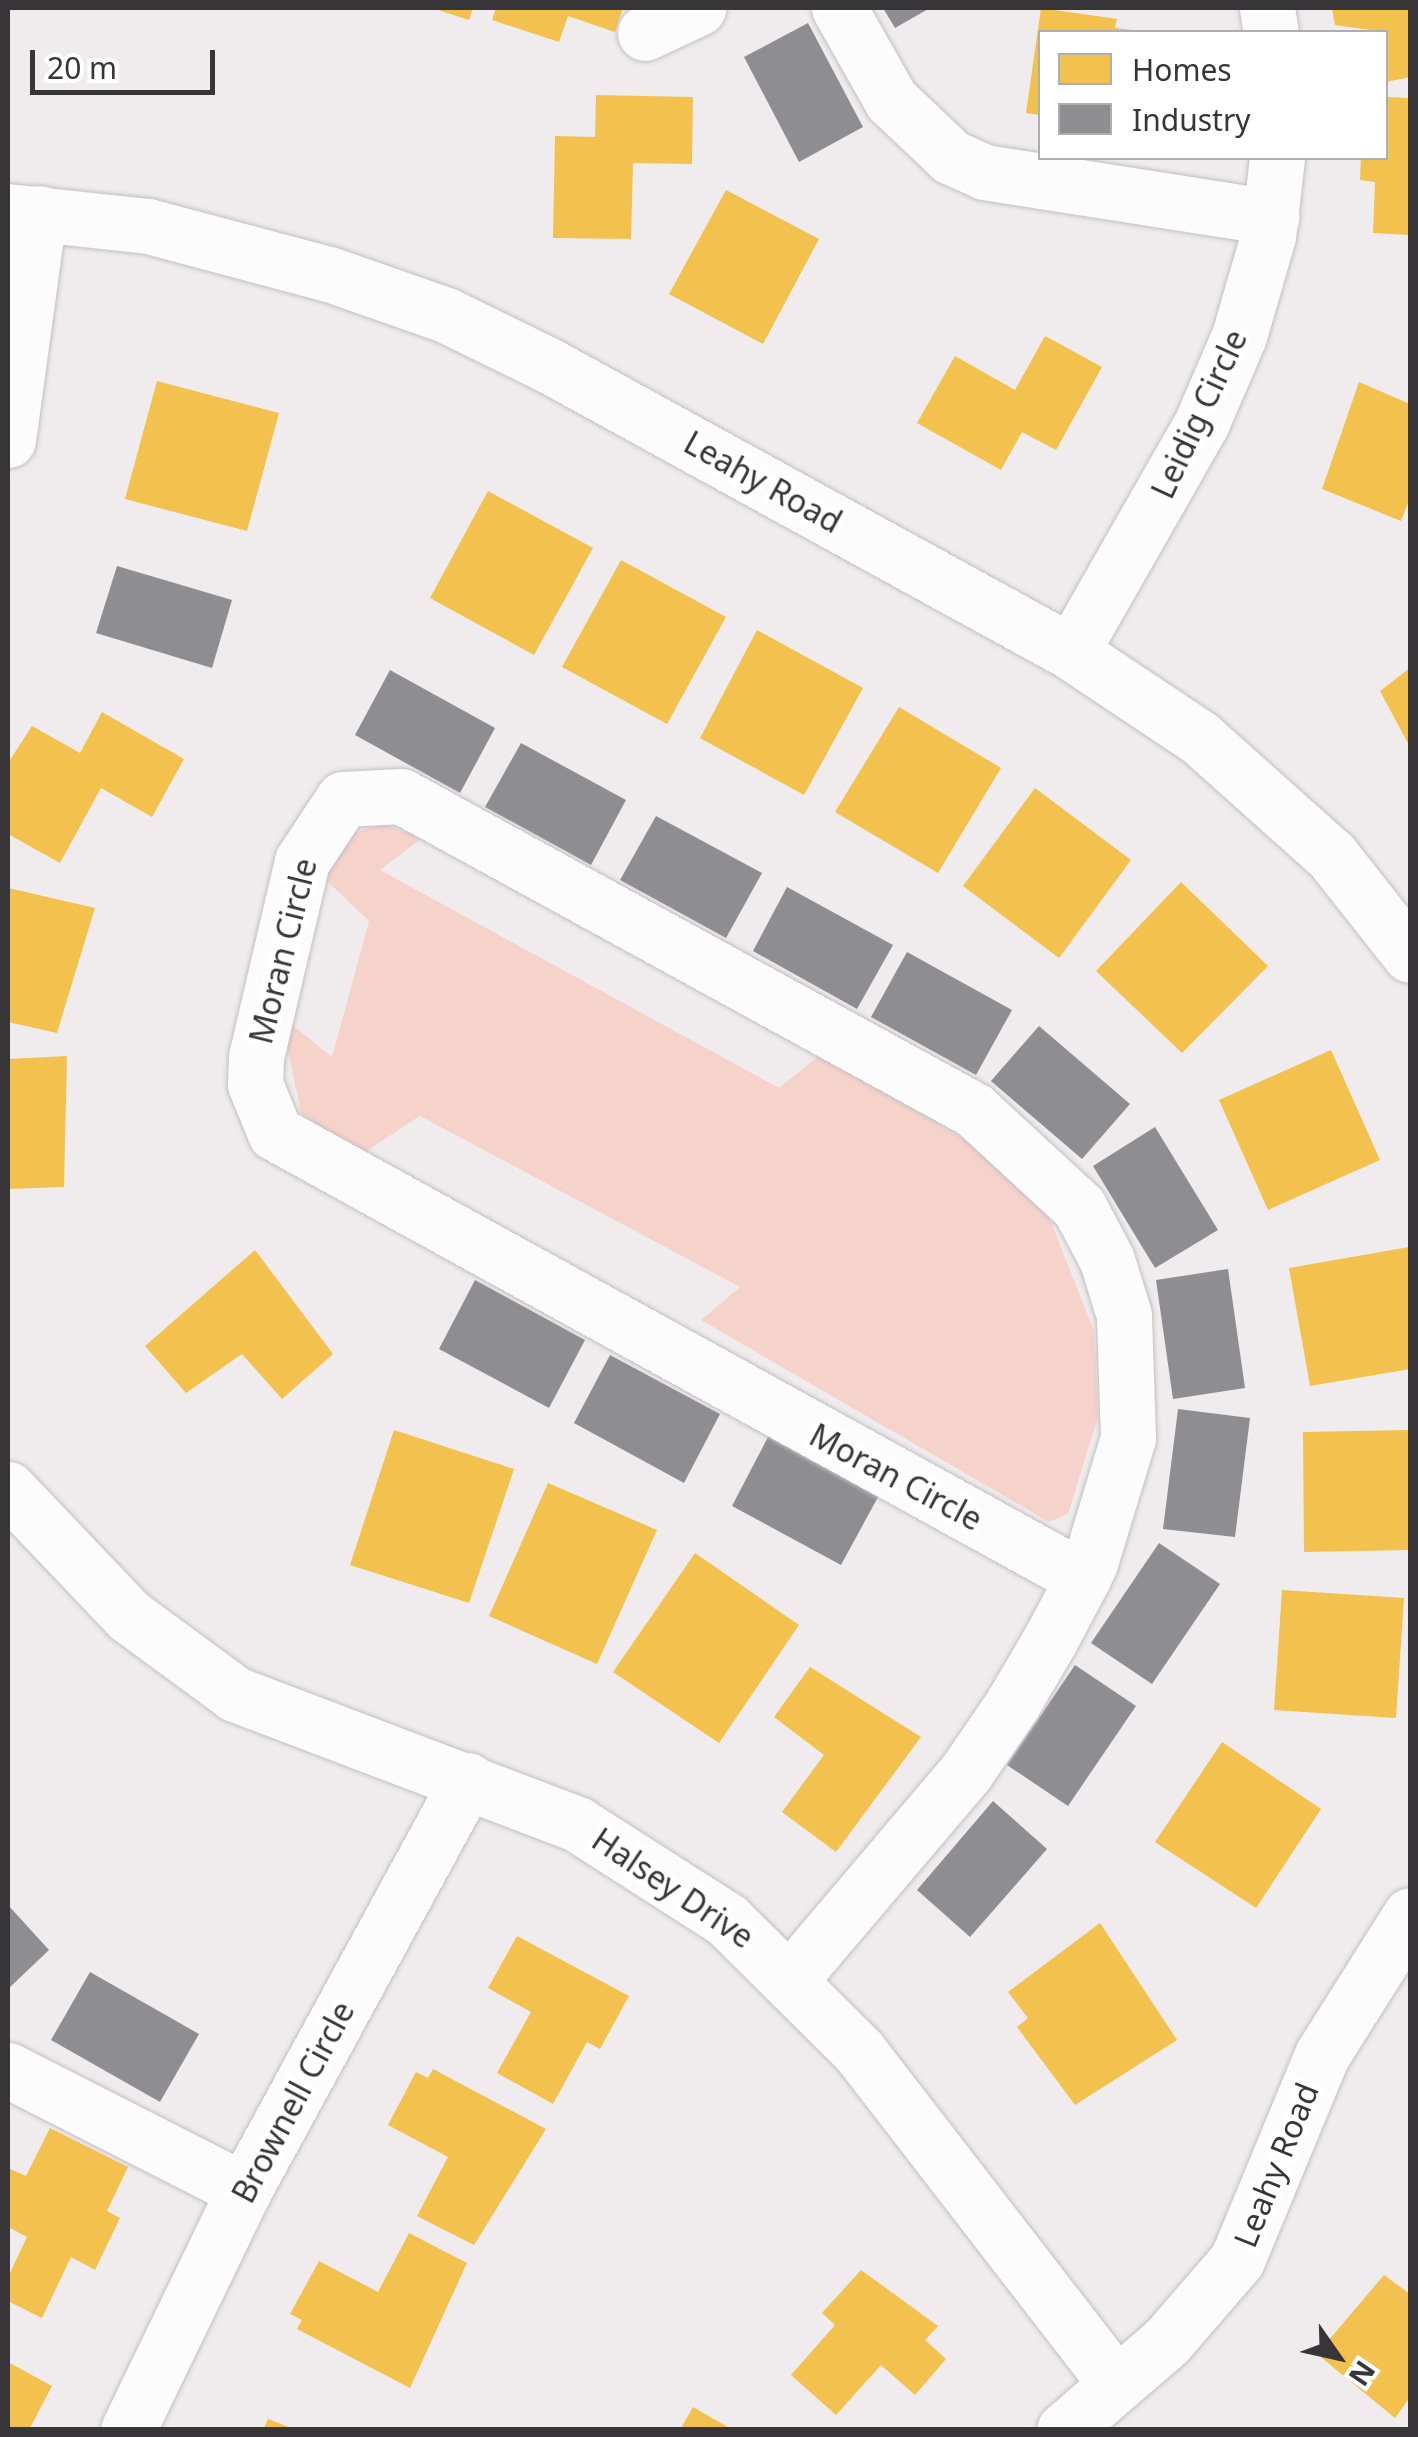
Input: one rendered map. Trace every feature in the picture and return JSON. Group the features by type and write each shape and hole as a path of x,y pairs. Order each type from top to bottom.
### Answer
{"street":[{"path":"646,33 698,8"},
{"path":"840,8 892,100 951,157 984,172 1271,217"},
{"name":"Leidig Circle","path":"1072,652 1202,422 1239,336 1271,217 1277,160"},
{"path":"8,440 23,212"},
{"name":"Leahy Road","path":"23,212 166,231 446,315 1072,652 1268,794 1410,954"},
{"name":"Moran Circle","path":"793,1976 966,1772 1083,1578 1128,1438 1124,1315 1079,1207 1032,1157 886,1059 402,796 342,799 302,861 256,1057 255,1084 275,1133 1083,1578"},
{"name":"Halsey Drive","path":"8,1489 129,1616 235,1694 468,1780 652,1866 793,1976 1116,2384"},
{"name":"Brownell Circle","path":"128,2430 244,2190 468,1780"},
{"name":"Leahy Road","path":"1064,2430 1116,2384 1236,2260 1322,2055 1410,1915"},
{"path":"8,2070 244,2190"}],"shaded area":[{"path":"381,823 422,838 380,870 779,1088 820,1055 981,1149 1049,1217 1094,1331 1098,1418 1068,1514 1049,1522 701,1320 740,1287 420,1116 362,1154 301,1113 281,1016 332,1057 369,921 327,881 329,859 350,835"}],"building: Homes":[{"path":"432,8 473,8 469,20"},
{"path":"496,8 623,8 615,32 568,16 559,42 492,20"},
{"path":"1041,8 1117,19 1115,28 1133,30 1038,30 1038,115 1026,113"},
{"path":"1332,8 1410,8 1410,77 1388,82 1388,30 1335,25"},
{"path":"596,95 693,97 692,164 633,163 631,239 553,238 555,136 595,137"},
{"path":"1388,97 1410,98 1410,235 1373,233 1375,182 1360,180 1361,160 1388,160"},
{"path":"726,190 819,239 763,344 669,294"},
{"path":"1045,336 1102,367 1056,450 1022,432 1001,470 917,423 955,356 1015,390"},
{"path":"157,381 279,413 247,531 125,499"},
{"path":"1359,382 1410,404 1410,498 1401,521 1322,489"},
{"path":"488,491 593,548 534,655 430,598"},
{"path":"621,560 726,617 667,724 562,667"},
{"path":"757,630 863,688 804,795 700,738"},
{"path":"1410,668 1410,747 1380,691"},
{"path":"899,707 1001,768 938,873 835,812"},
{"path":"102,712 184,759 152,817 101,788 60,863 8,834 8,763 32,726 80,753"},
{"path":"1035,788 1131,860 1059,958 963,886"},
{"path":"1181,882 1268,966 1182,1053 1096,971"},
{"path":"8,888 95,908 57,1033 8,1022"},
{"path":"1331,1050 1380,1160 1268,1210 1219,1100"},
{"path":"67,1056 64,1187 8,1189 8,1059"},
{"path":"1409,1247 1410,1369 1310,1386 1289,1268"},
{"path":"255,1250 333,1354 282,1399 242,1354 186,1393 145,1346"},
{"path":"394,1430 514,1469 469,1603 350,1565"},
{"path":"1410,1430 1410,1550 1304,1552 1303,1432"},
{"path":"548,1483 657,1530 597,1664 489,1616"},
{"path":"695,1553 799,1625 719,1743 613,1672"},
{"path":"1282,1590 1404,1598 1396,1718 1274,1710"},
{"path":"810,1667 921,1737 836,1852 782,1812 824,1755 774,1717"},
{"path":"1222,1742 1321,1809 1256,1908 1155,1842"},
{"path":"1100,1923 1177,2040 1075,2105 1017,2027 1028,2018 1008,1992"},
{"path":"517,1936 629,1996 600,2049 587,2042 553,2104 497,2073 531,2012 488,1988"},
{"path":"433,2069 546,2129 474,2245 417,2216 448,2157 388,2125 416,2072 428,2078"},
{"path":"50,2128 128,2167 107,2211 120,2218 95,2270 71,2257 42,2318 8,2301 8,2277 27,2237 8,2227 8,2168 26,2176"},
{"path":"409,2233 467,2263 410,2388 297,2329 302,2320 290,2314 319,2261 378,2292"},
{"path":"861,2270 938,2326 925,2340 946,2359 915,2395 881,2365 836,2415 791,2375 835,2325 822,2313"},
{"path":"1384,2275 1410,2294 1410,2397 1395,2418 1317,2354"},
{"path":"8,2362 52,2386 29,2430 8,2430"},
{"path":"693,2407 733,2430 680,2430"},
{"path":"268,2419 294,2429 294,2430 263,2430"}],"building: Industry":[{"path":"883,8 930,8 895,28"},
{"path":"808,23 863,127 799,162 744,57"},
{"path":"117,566 232,600 212,668 96,633"},
{"path":"390,670 495,728 460,793 355,735"},
{"path":"521,743 626,800 591,865 485,807"},
{"path":"656,816 762,873 726,938 620,880"},
{"path":"787,887 893,945 857,1009 753,951"},
{"path":"907,952 1012,1010 976,1075 871,1017"},
{"path":"1039,1026 1130,1104 1082,1159 991,1081"},
{"path":"1155,1127 1218,1230 1155,1268 1093,1166"},
{"path":"1228,1269 1245,1388 1173,1399 1156,1280"},
{"path":"475,1280 585,1340 549,1408 439,1349"},
{"path":"610,1355 720,1414 684,1483 574,1423"},
{"path":"1178,1409 1250,1418 1235,1537 1163,1529"},
{"path":"768,1437 878,1497 841,1565 732,1506"},
{"path":"1159,1543 1220,1584 1152,1684 1091,1643"},
{"path":"1075,1665 1136,1706 1068,1806 1007,1765"},
{"path":"993,1801 1047,1849 970,1937 917,1890"},
{"path":"8,1905 49,1950 8,1989"},
{"path":"90,1972 199,2034 160,2102 51,2040"}]}
